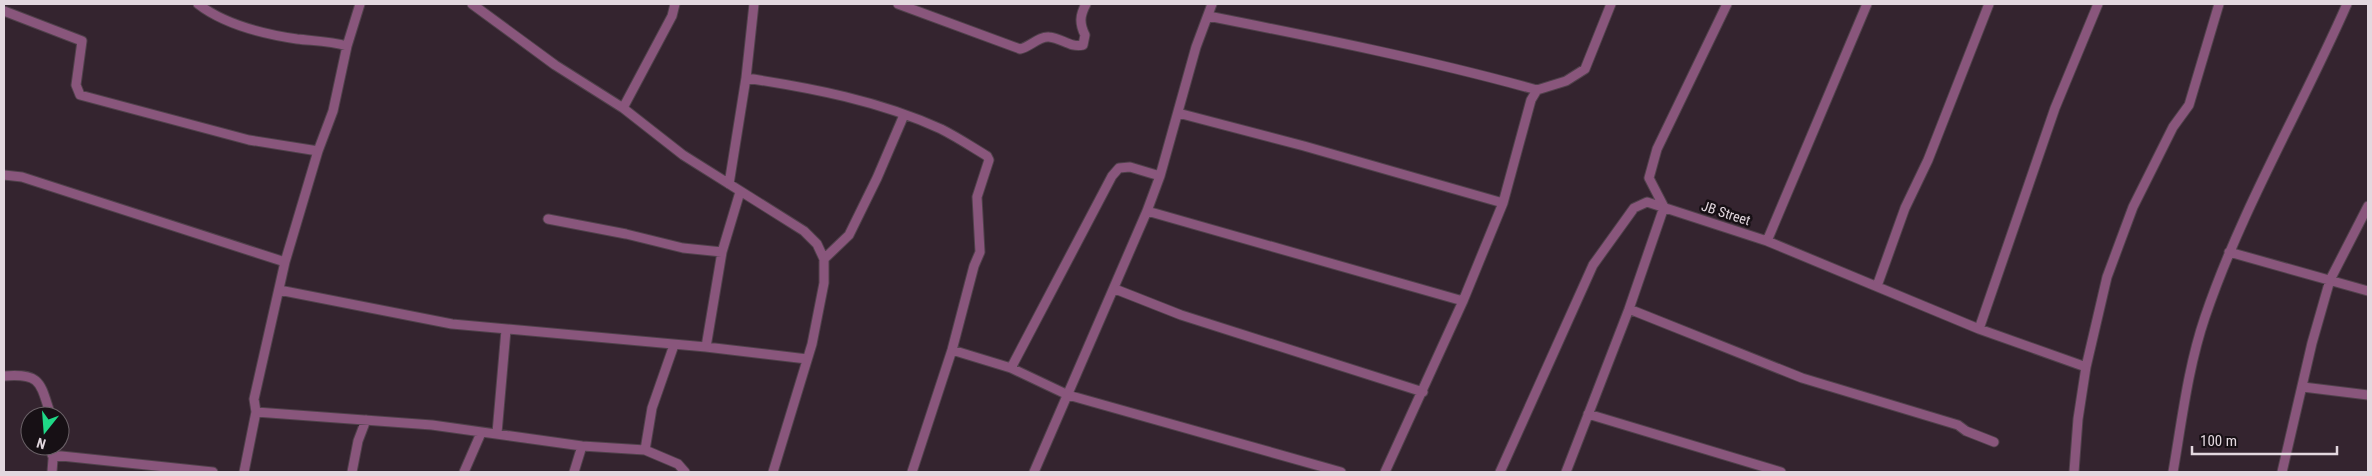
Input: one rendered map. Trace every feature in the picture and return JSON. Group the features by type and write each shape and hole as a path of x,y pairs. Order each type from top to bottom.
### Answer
{"street":[{"path":"199,4 235,24 271,35 333,42 347,46"},
{"path":"244,472 256,412 254,399 285,262 318,151 333,111 347,46 360,4"},
{"path":"472,4 555,65 623,108 682,155 804,231 817,244 824,259 824,282 807,359 773,472"},
{"path":"623,108 672,16 676,4"},
{"path":"729,184 746,78 754,4"},
{"path":"898,4 1020,49 1029,47 1040,38 1049,37 1076,47 1084,45 1085,35 1081,28 1080,15 1086,4"},
{"path":"1034,472 1147,211 1160,176 1196,47 1212,4"},
{"path":"1208,16 1464,70 1537,90 1566,81 1585,68 1611,4"},
{"path":"1566,472 1629,309 1664,207 1649,178 1657,149 1727,4"},
{"path":"1767,241 1868,4"},
{"path":"1877,286 1905,208 1928,160 1989,4"},
{"path":"1979,329 2055,108 2098,4"},
{"path":"2074,472 2078,419 2086,367 2107,277 2133,207 2173,127 2189,105 2219,4"},
{"path":"2174,472 2189,374 2204,318 2229,252 2284,132 2319,68 2347,4"},
{"path":"4,12 82,41 76,85 80,95 249,140 318,151"},
{"path":"746,78 820,90 904,115 941,129 987,156 990,160 978,197 980,252 974,266 952,350 912,472"},
{"path":"1386,472 1423,392 1504,203 1531,100 1537,90"},
{"path":"1178,113 1304,146 1504,203"},
{"path":"824,259 849,235 878,178 904,115"},
{"path":"1011,368 1112,176 1119,168 1130,167 1160,176"},
{"path":"4,175 22,177 285,262"},
{"path":"706,347 722,252 740,192"},
{"name":"JB Street","path":"1500,472 1593,265 1634,208 1647,202 1767,241 1979,329 2086,367"},
{"path":"2282,472 2312,343 2330,280 2368,206"},
{"path":"1147,211 1463,300"},
{"path":"548,219 626,234 683,248 722,252"},
{"path":"2229,252 2368,291"},
{"path":"1114,289 1181,315 1423,392"},
{"path":"279,290 452,324 593,336 674,346 706,347 807,359"},
{"path":"1629,309 1802,378 1958,425 1966,431 1994,442"},
{"path":"498,433 506,330"},
{"path":"645,450 652,408 674,346"},
{"path":"952,350 1011,368 1068,395 1341,472"},
{"path":"4,376 25,374 35,379 41,386 47,406"},
{"path":"2303,387 2368,395"},
{"path":"256,412 432,425 582,446 645,450 678,464 685,472"},
{"path":"1588,414 1781,472"},
{"path":"352,472 358,441 366,420"},
{"path":"464,472 481,433"},
{"path":"574,472 582,446"},
{"path":"70,453 212,472"},
{"path":"52,472 53,456"}]}
